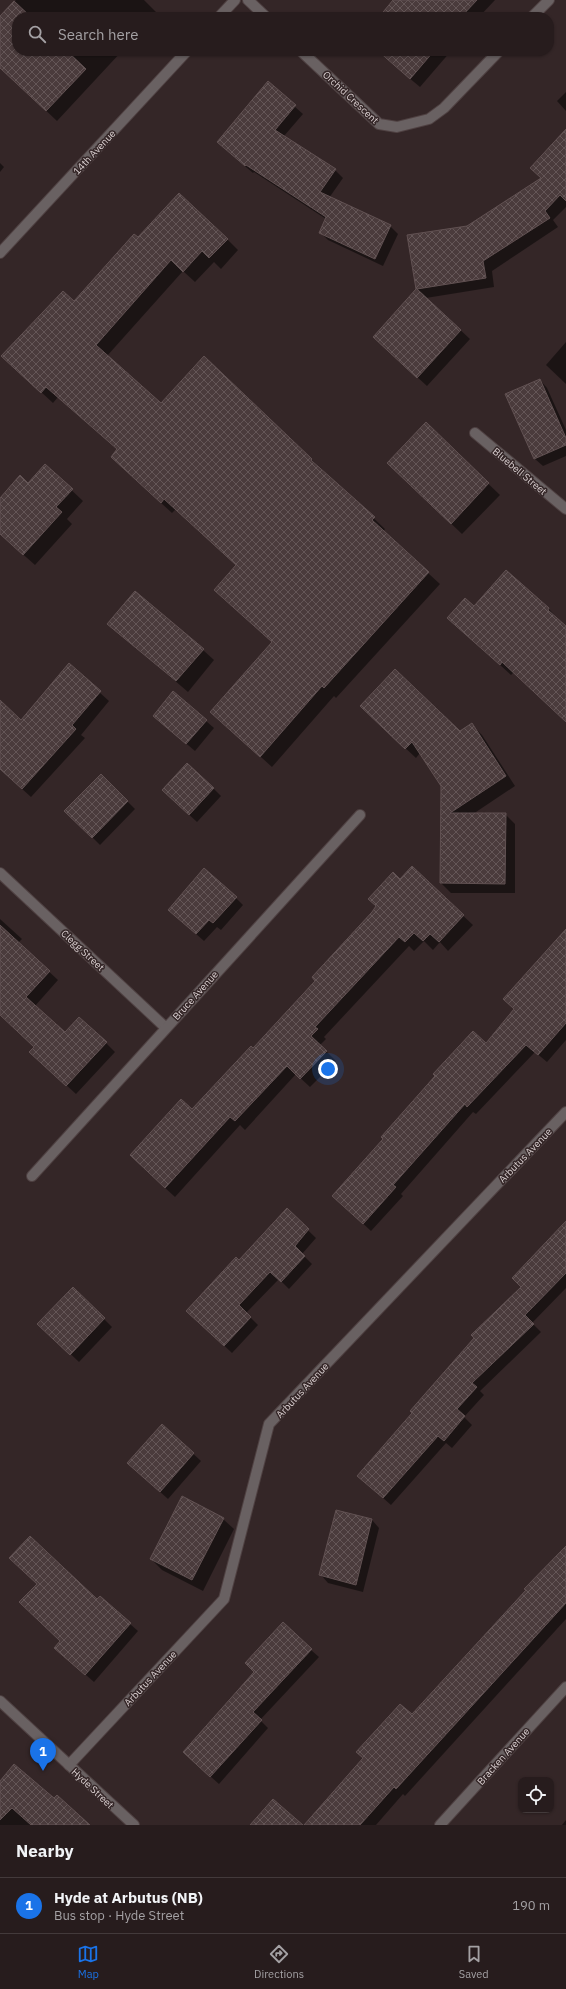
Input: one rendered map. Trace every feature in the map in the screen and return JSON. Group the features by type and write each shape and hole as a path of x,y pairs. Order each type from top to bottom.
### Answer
{"street":[{"path":"224,12 235,0"},
{"path":"248,0 261,12"},
{"path":"537,12 549,0"},
{"name":"14th Avenue","path":"0,253 182,56"},
{"name":"Orchid Crescent","path":"306,56 379,124 397,128 429,119 444,108 494,56"},
{"name":"Bluebell Street","path":"475,433 566,509"},
{"name":"Bruce Avenue","path":"32,1176 165,1027 360,815"},
{"name":"Clegg Street","path":"0,873 165,1027"},
{"name":"Arbutus Avenue","path":"69,1765 224,1599 269,1424 566,1112"},
{"name":"Bracken Avenue","path":"440,1825 566,1687"},
{"name":"Hyde Street","path":"0,1701 134,1825"}],"building":[{"path":"393,0 477,0 466,12 383,12"},
{"path":"14,1 26,12 12,12 12,56 72,56 86,69 46,111 0,68 0,16"},
{"path":"384,56 430,56 410,79"},
{"path":"268,81 296,105 275,130 336,169 320,192 391,225 375,259 319,233 326,217 246,165 245,166 217,142"},
{"path":"566,129 566,201 560,195 545,211 550,218 483,261 486,278 417,289 461,330 417,378 373,337 416,289 407,235 467,226 541,178 530,168"},
{"path":"179,193 228,239 209,258 202,251 183,272 171,260 96,345 161,403 204,356 312,459 311,460 375,517 372,520 429,572 324,688 322,686 260,757 210,712 272,642 214,590 236,565 164,499 161,503 111,457 117,449 46,387 41,393 1,356 63,291 74,301 134,234 138,237"},
{"path":"540,379 566,438 566,445 534,459 505,394"},
{"path":"426,422 489,483 451,524 387,463"},
{"path":"45,464 73,489 56,507 62,512 23,555 0,534 0,498 20,475 28,483"},
{"path":"506,570 549,608 548,610 566,626 566,722 502,662 500,665 447,618 465,598 474,606"},
{"path":"135,591 204,649 176,681 107,624"},
{"path":"69,663 101,691 72,725 76,729 22,789 0,769 0,700 21,720"},
{"path":"395,669 460,731 472,723 506,776 450,813 506,813 505,884 440,883 441,786 412,742 405,749 360,706"},
{"path":"173,691 207,720 186,744 153,716"},
{"path":"187,763 214,788 189,815 162,790"},
{"path":"101,774 128,801 92,838 64,811"},
{"path":"412,866 464,915 439,942 430,934 423,941 414,933 405,942 399,937 315,1027 318,1029 311,1036 327,1051 300,1079 287,1066 235,1121 230,1117 165,1188 130,1155 181,1099 192,1109 251,1046 253,1048 315,981 312,977 372,912 376,906 368,899 393,872 400,879"},
{"path":"204,868 237,897 213,923 209,920 196,934 168,910"},
{"path":"0,925 50,971 26,997 65,1032 79,1017 107,1042 66,1086 29,1052 34,1047 0,1015"},
{"path":"566,929 566,1023 538,1055 526,1045 467,1107 465,1104 393,1185 396,1187 363,1224 332,1196 383,1139 381,1137 435,1076 433,1074 473,1031 486,1043 514,1009 503,999"},
{"path":"287,1208 309,1229 295,1246 305,1256 281,1282 270,1272 239,1305 251,1317 224,1346 186,1311 236,1257 239,1260"},
{"path":"566,1221 566,1273 525,1315 534,1324 472,1383 477,1387 457,1409 465,1416 444,1441 438,1436 383,1498 357,1476 412,1413 410,1411 474,1338 471,1335 521,1287 512,1278"},
{"path":"73,1287 105,1318 70,1355 37,1324"},
{"path":"162,1424 194,1453 160,1492 127,1463"},
{"path":"182,1496 224,1518 192,1580 150,1559"},
{"path":"336,1510 372,1519 356,1585 319,1575"},
{"path":"30,1536 97,1599 100,1596 131,1623 85,1675 54,1648 60,1641 19,1602 37,1584 9,1558"},
{"path":"566,1546 566,1603 396,1789 394,1787 360,1825 304,1825 363,1758 356,1752 400,1704 412,1714 526,1590 524,1589"},
{"path":"283,1622 312,1649 253,1712 262,1720 210,1777 183,1752 254,1672 245,1663"},
{"path":"14,1764 54,1798 57,1795 90,1825 31,1825 12,1808 0,1820 0,1781"},
{"path":"273,1799 303,1825 250,1825"}],"place":[{"name":"Hyde at Arbutus (NB)","path":"43,1771"}]}
